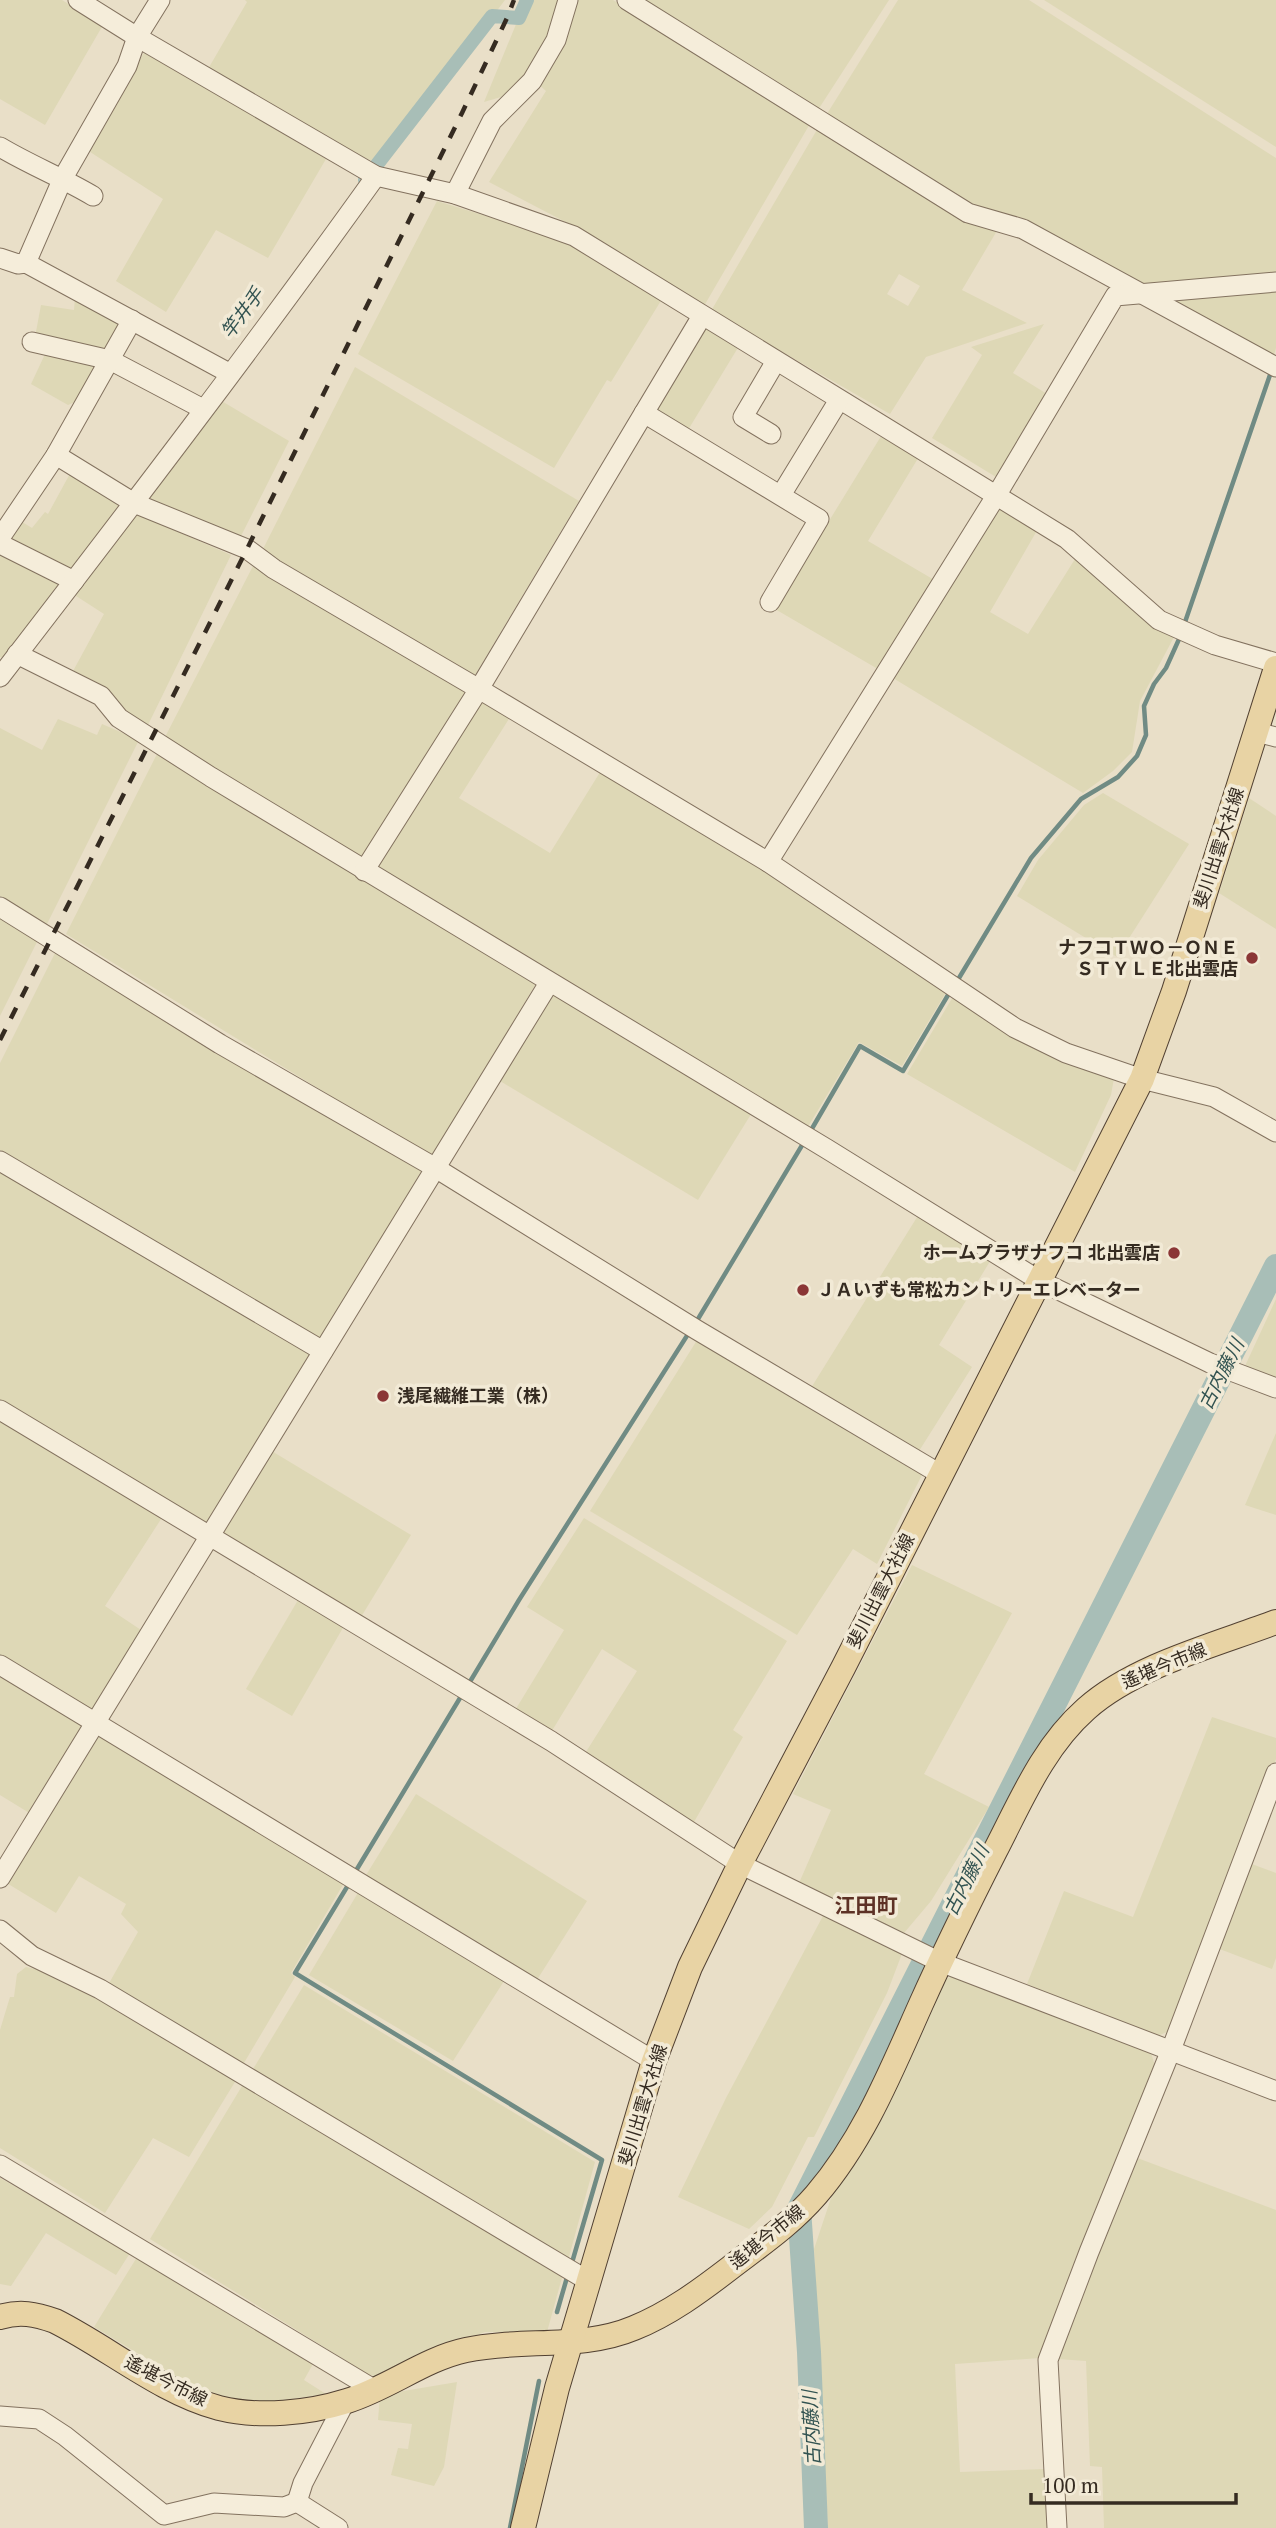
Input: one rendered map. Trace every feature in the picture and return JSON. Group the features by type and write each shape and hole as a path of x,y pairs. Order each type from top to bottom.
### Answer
{"main road":[{"name":"斐川出雲大社線","path":"523,2528 549,2419 654,2061 690,1968 740,1864 837,1680 1142,1079 1266,734 1276,668"},
{"name":"遙堪今市線","path":"0,2317 15,2313 36,2314 55,2321 187,2396 221,2408 254,2412 291,2412 345,2402 432,2361 464,2350 571,2341 631,2330 665,2314 789,2223 839,2166 859,2136 940,1962 1037,1770 1057,1740 1084,1710 1112,1688 1150,1669 1276,1622"}],"street":[{"path":"78,0 376,176 455,194 574,236 1067,539 1158,620 1214,645 1276,663"},
{"path":"26,263 63,178 127,66 137,37 160,0"},
{"path":"455,194 492,121 531,80 555,40 568,0"},
{"path":"627,0 968,213 1023,229 1276,368"},
{"path":"0,147 93,196"},
{"path":"0,677 134,503 229,373 279,311 376,176"},
{"path":"0,258 18,264 26,263 229,373"},
{"path":"768,862 996,496 1115,296 1276,282"},
{"path":"364,871 478,689 702,316"},
{"path":"0,538 56,455 132,320"},
{"path":"32,342 110,360 203,409"},
{"path":"771,434 743,417 776,361"},
{"path":"781,495 839,400"},
{"path":"644,414 819,519 770,602"},
{"path":"56,455 134,503 247,549 274,569 768,862 1016,1028 1066,1053 1142,1079 1214,1097 1276,1132"},
{"path":"0,544 74,581"},
{"path":"17,654 101,696 119,718 146,736 1040,1281 1210,1363 1276,1388"},
{"path":"0,907 220,1044 434,1167 940,1474"},
{"path":"0,1878 549,983"},
{"path":"0,1161 323,1351"},
{"path":"0,1410 551,1741 740,1864 940,1962 1276,2091"},
{"path":"0,1665 654,2061"},
{"path":"1070,2528 1057,2520 1048,2360 1171,2050 1276,1773"},
{"path":"0,1930 32,1956 100,1989 590,2283"},
{"path":"0,2165 375,2390"},
{"path":"297,2502 303,2483 345,2402"},
{"path":"0,2416 39,2419 65,2436 163,2515 214,2503 284,2507 297,2502"},
{"path":"297,2502 338,2528"}],"shaded area":[{"path":"0,0 62,0 103,25 45,125 0,99"},
{"path":"245,0 505,0 381,164 334,147 208,69 247,2"},
{"path":"526,0 561,0 537,61 521,83 501,97 484,102"},
{"path":"576,0 613,0 811,122 704,306 600,240 489,182 546,91 537,83 552,66"},
{"path":"637,0 889,0 816,113"},
{"path":"898,0 1029,0 1276,158 1276,276 1146,288 963,202 825,117"},
{"path":"1044,0 1276,0 1276,147"},
{"path":"145,51 326,159 268,258 216,230 166,312 116,281 163,199 87,150"},
{"path":"818,128 998,229 962,290 1027,323 926,357 890,414 711,311","holes":["899,274 920,286 908,306 887,294"]},
{"path":"437,201 568,241 662,299 611,382 607,380 554,468 358,354"},
{"path":"1276,288 1276,348 1272,362 1157,297"},
{"path":"75,297 122,322 107,350 35,337 41,305 74,310"},
{"path":"1044,324 1013,373 1047,394 996,477 932,438 982,355 971,347"},
{"path":"712,328 739,346 688,430 654,409 703,330"},
{"path":"46,352 91,359 95,368 75,402 68,405 31,384"},
{"path":"355,367 579,501 475,675 262,551"},
{"path":"220,400 289,441 240,538 152,501 149,494"},
{"path":"883,433 920,455 868,541 936,581 883,672 775,609"},
{"path":"72,470 127,504 72,573 10,544 7,536 19,520 32,528 45,512 48,514"},
{"path":"997,502 1039,527 990,612 1028,634 1075,559 1144,620 1174,637 1140,701 1132,752 1113,771 1083,793 888,675"},
{"path":"135,513 231,555 146,729 72,673 104,614 73,594"},
{"path":"0,551 67,580 6,659 0,657"},
{"path":"253,566 469,690 363,861 163,741"},
{"path":"480,694 512,714 459,798 550,853 602,769 767,867 948,989 902,1066 859,1042 806,1130 373,868"},
{"path":"58,719 97,735 102,724 139,740 47,924 0,896 0,728 42,750"},
{"path":"158,752 537,982 432,1158 66,934"},
{"path":"1103,793 1189,844 1117,957 1017,896 1038,860 1084,805"},
{"path":"1249,798 1276,816 1276,929 1219,893"},
{"path":"0,914 39,938 0,1016"},
{"path":"57,949 423,1168 320,1343 0,1150 0,1063"},
{"path":"550,990 753,1111 698,1200 495,1078"},
{"path":"954,995 1061,1062 1114,1078 1111,1095 1075,1172 907,1074"},
{"path":"0,1168 312,1356 210,1526 0,1400"},
{"path":"919,1214 992,1258 939,1345 972,1367 919,1451 811,1388"},
{"path":"1276,1299 1276,1379 1245,1366"},
{"path":"699,1337 923,1473 877,1564 853,1549 797,1635 590,1511"},
{"path":"0,1421 163,1516 105,1606 144,1632 94,1714 0,1658"},
{"path":"1276,1433 1276,1515 1245,1505"},
{"path":"270,1450 411,1535 361,1617 220,1533"},
{"path":"584,1518 787,1641 733,1730 743,1737 694,1822 584,1755 637,1671 602,1649 550,1734 514,1712 564,1630 527,1607"},
{"path":"912,1565 1012,1613 924,1774 989,1807 931,1901 904,1933 799,1883 831,1810 793,1794"},
{"path":"298,1600 344,1626 292,1716 246,1689"},
{"path":"0,1674 85,1725 31,1814 0,1795"},
{"path":"1212,1717 1276,1738 1276,1759 1172,2024 1167,2032 1155,2037 1027,1984 1064,1891 1133,1917"},
{"path":"96,1732 344,1883 291,1973 295,1977 241,2068 108,1985 138,1932 121,1914 126,1904 79,1876 56,1913 5,1882"},
{"path":"416,1794 587,1901 535,1983 363,1880"},
{"path":"1249,1863 1276,1873 1276,1958 1272,1969 1217,1948"},
{"path":"359,1891 504,1981 453,2061 309,1975"},
{"path":"824,1914 903,1951 887,1993 814,2137 808,2137 772,2207 749,2229 678,2197 726,2098"},
{"path":"26,1967 61,1975 238,2077 189,2157 153,2138 105,2213 0,2148 0,2030 10,1997 14,1997 17,1974"},
{"path":"958,1975 1151,2053 1156,2069 1040,2358 955,2364 960,2472 1046,2469 1049,2528 828,2528 814,2249 834,2189 941,1980"},
{"path":"304,1985 595,2162 567,2264 250,2074"},
{"path":"245,2081 563,2274 547,2332 485,2332 444,2347 386,2378 369,2375 150,2239"},
{"path":"1132,2156 1276,2210 1276,2528 1104,2528 1102,2467 1090,2466 1086,2361 1058,2359"},
{"path":"0,2178 130,2253 116,2275 46,2233 11,2286 0,2284"},
{"path":"142,2249 318,2355 304,2380 326,2394 272,2402 228,2401 202,2392 94,2327"},
{"path":"457,2382 444,2467 434,2486 391,2475 398,2448 408,2449 412,2424 378,2420 380,2395"}],"waterway":[{"name":"竿井手","path":"365,180 492,16 519,18 527,0"},
{"path":"1184,625 1271,372"},
{"path":"956,983 1031,858 1081,799 1118,777 1137,756 1146,735 1144,706 1180,637"},
{"path":"810,1132 860,1046 903,1071 951,990"},
{"path":"695,1324 804,1142"},
{"name":"古内藤川","path":"816,2528 809,2352 799,2209 1276,1266"},
{"path":"468,1685 690,1331"},
{"path":"354,1874 463,1693"},
{"path":"350,1882 295,1973 602,2160 571,2266"},
{"path":"557,2312 568,2274"},
{"path":"510,2528 539,2381"}],"railway":[{"path":"0,1040 247,549 462,113 514,0"}],"place":[{"name":"ナフコＴＷＯ－ＯＮＥ ＳＴＹＬＥ北出雲店","path":"1252,958"},
{"name":"ホームプラザナフコ 北出雲店","path":"1174,1253"},
{"name":"ＪＡいずも常松カントリーエレベーター","path":"803,1290"},
{"name":"浅尾繊維工業（株）","path":"383,1396"}],"district":[{"name":"江田町","path":"866,1906"}]}
